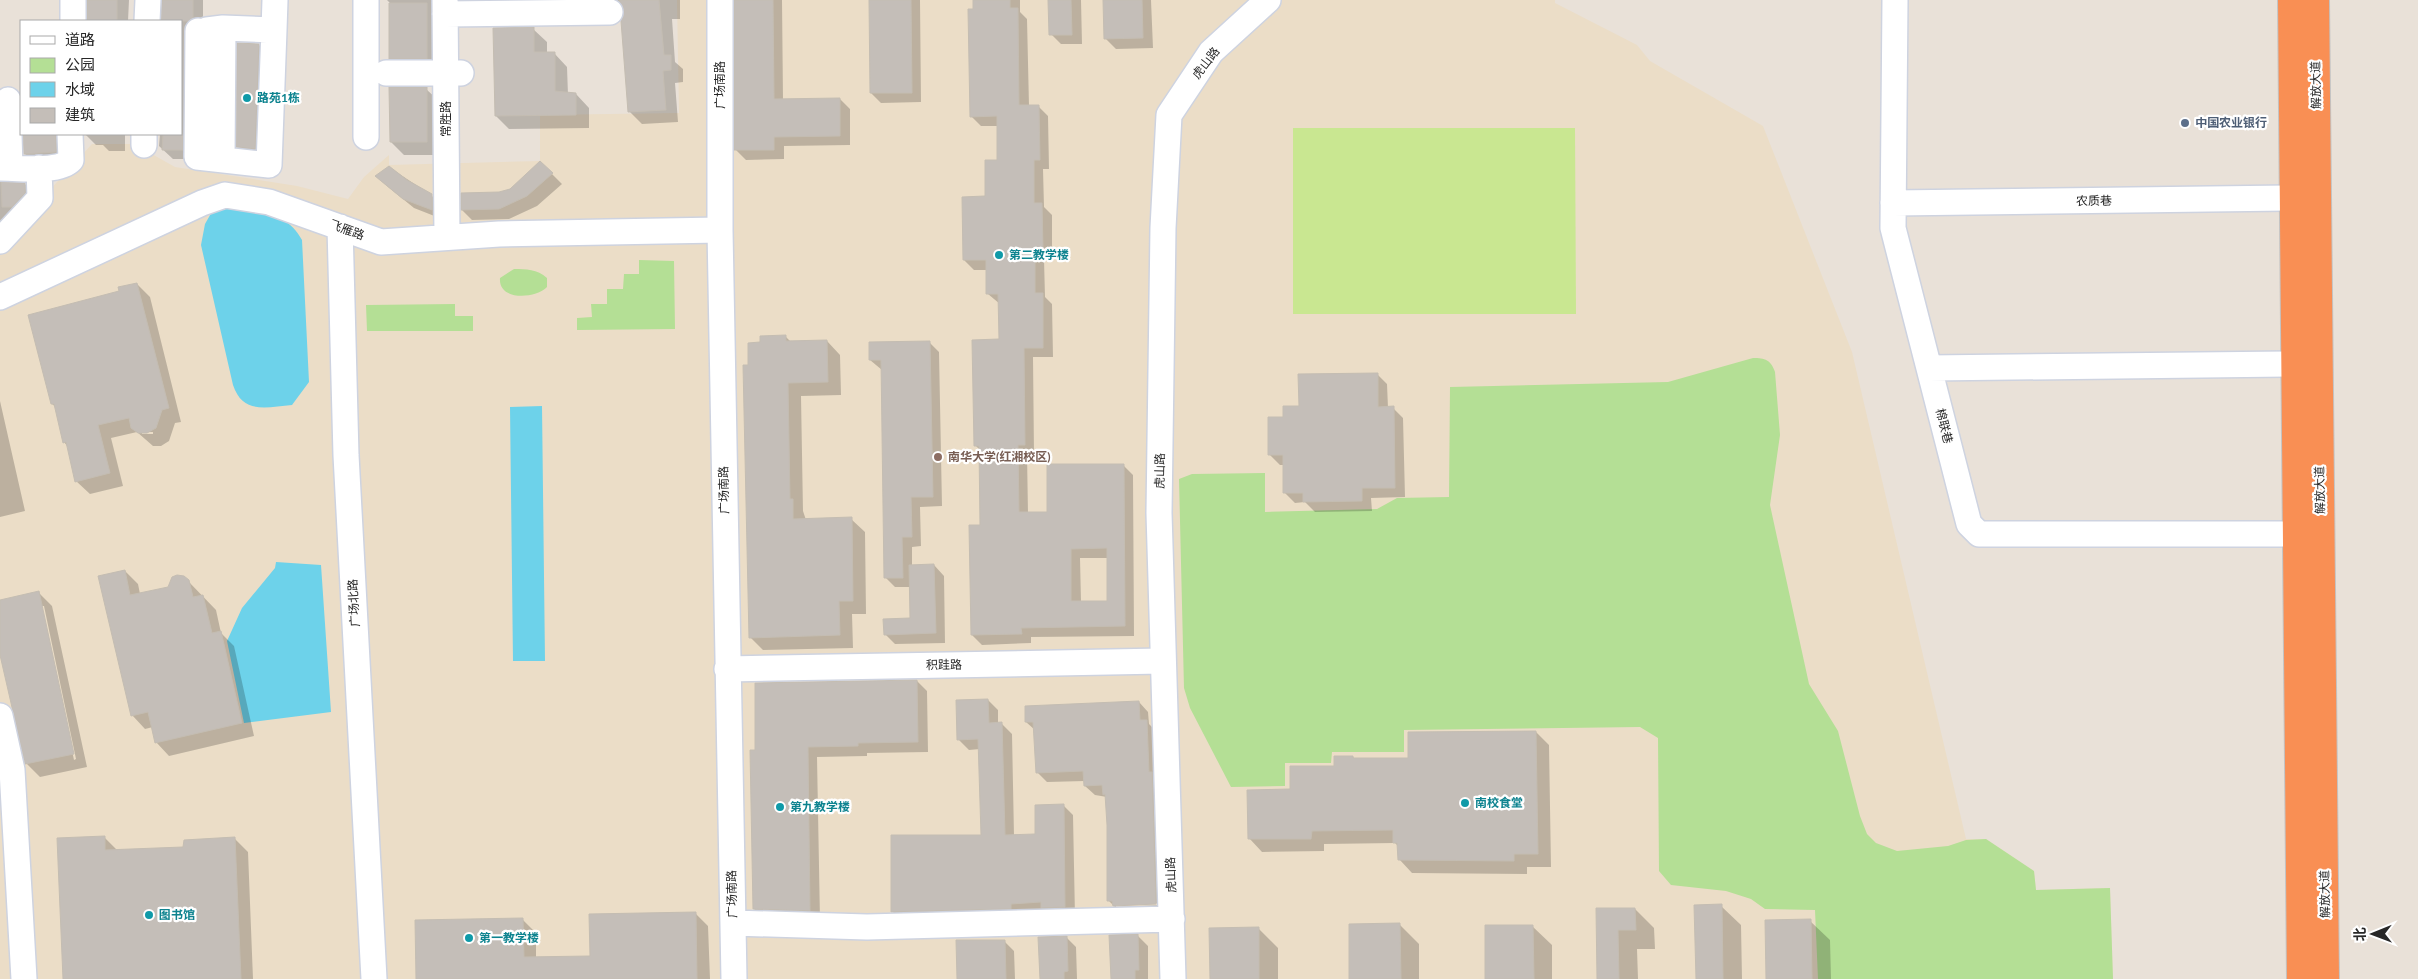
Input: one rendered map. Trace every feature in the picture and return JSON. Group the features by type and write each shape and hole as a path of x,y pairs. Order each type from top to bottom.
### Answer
{"highway":[{"name":"解放大道","path":"2292,0 2301,979"},
{"name":"解放大道","path":"2315,0 2326,979"}],"street":[{"path":"73,0 73,20"},
{"path":"147,20 148,0"},
{"path":"274,30 223,28 190,31 197,156 269,165 274,30 275,0"},
{"path":"366,0 366,137"},
{"name":"广场南路","path":"720,0 720,230 734,979"},
{"name":"虎山路","path":"1173,979 1162,661 1159,503 1163,228 1169,115 1211,52 1268,0"},
{"name":"棉联巷","path":"1896,0 1893,228 1969,524 1979,534 2297,534"},
{"path":"453,7 610,12"},
{"name":"常胜路","path":"453,7 455,237"},
{"path":"222,159 223,28"},
{"path":"386,73 454,73"},
{"path":"8,100 5,168 45,168 66,165 71,160 70,135"},
{"path":"0,241 40,198 45,168"},
{"name":"飞雁路","path":"0,297 202,203 225,195 269,202 382,242 455,237 720,230"},
{"name":"农质巷","path":"1893,203 2294,198"},
{"name":"广场北路","path":"340,227 346,455 374,979"},
{"path":"1929,368 2295,364"},
{"name":"积跬路","path":"727,669 1162,661"},
{"path":"0,716 24,979"},
{"path":"733,923 867,927 1172,919"}],"shaded area":[{"name":"南华大学(红湘校区)","path":"677,0 1555,0 1555,3 1637,45 1650,61 1763,126 1852,352 1966,839 1986,839 2034,871 2036,890 2110,888 2113,979 0,979 0,244 92,144 134,144 175,167 297,186 348,199 364,177 389,155 389,165 540,161 540,115 679,113"}],"green space":[{"path":"1293,128 1575,128 1576,314 1293,314"},
{"path":"639,260 674,261 675,329 577,330 577,318 592,317 591,304 607,304 607,289 623,289 624,274 639,274"},
{"path":"514,269 527,269 539,273 547,278 547,287 534,294 518,296 505,291 501,285 500,278"},
{"path":"455,304 455,316 473,316 473,331 367,331 366,305"},
{"path":"1753,358 1767,360 1775,372 1780,435 1770,505 1809,684 1838,731 1860,816 1867,834 1876,843 1897,851 1948,846 1966,840 1986,839 2034,871 2036,890 2110,888 2113,979 1818,979 1815,910 1765,909 1751,899 1726,891 1671,885 1659,871 1658,738 1640,727 1404,730 1404,752 1332,752 1331,763 1285,763 1285,786 1231,787 1190,708 1184,688 1179,479 1192,474 1265,473 1265,512 1377,509 1397,498 1449,497 1450,387 1668,382"}],"water":[{"path":"228,203 260,210 280,218 296,231 302,240 309,382 292,405 257,407 249,405 237,395 233,385 201,245 205,224 214,208"},
{"path":"542,406 545,661 513,661 510,407"},
{"path":"276,562 321,565 331,712 244,723 227,641 242,608 275,568"}],"building":[{"path":"87,0 117,0 117,20 87,20"},
{"path":"162,0 193,0 193,18 188,21 161,20"},
{"path":"619,0 659,0 664,55 671,55 671,70 663,71 666,110 628,112 621,21 624,11"},
{"path":"734,0 773,0 774,99 840,98 840,136 774,137 774,150 734,150"},
{"path":"869,0 911,0 912,93 870,93"},
{"path":"973,0 1010,0 1010,8 1018,8 1019,105 1039,105 1040,160 1034,160 1034,203 1042,203 1043,249 1035,249 1035,293 1043,293 1043,348 1024,348 1025,445 1018,445 1019,512 1047,512 1047,464 1124,464 1125,626 1021,628 1022,634 971,635 969,525 980,525 979,446 974,446 972,340 999,339 998,294 986,294 986,260 963,260 962,197 985,196 985,160 997,160 997,116 970,117 968,9 973,9","holes":["1107,548 1107,601 1071,601 1071,549"]},
{"path":"1048,0 1071,0 1072,35 1049,35"},
{"path":"1103,0 1142,0 1143,38 1104,39"},
{"path":"389,3 427,3 427,59 389,59"},
{"path":"534,27 534,52 555,52 555,91 576,93 576,115 495,116 493,28"},
{"name":"路苑1栋","path":"237,43 259,44 255,149 236,147"},
{"path":"389,87 427,87 427,142 390,142"},
{"path":"183,134 183,150 162,150 163,135"},
{"path":"23,135 56,135 56,152 24,154"},
{"path":"540,161 553,173 527,196 499,209 461,210 461,193 499,192 510,189"},
{"path":"389,166 407,180 432,194 432,210 403,199 375,176"},
{"path":"1,182 25,183 25,193 12,207 2,207"},
{"path":"137,283 169,408 162,410 156,428 147,433 138,433 131,428 129,418 98,425 110,473 75,482 66,442 63,443 54,404 51,404 28,315 119,291 118,287"},
{"path":"786,335 786,341 827,340 828,382 788,383 790,499 793,499 793,519 852,517 853,601 839,601 840,635 749,638 743,365 748,365 748,343 760,342 760,336"},
{"path":"930,341 933,497 911,497 912,537 902,537 903,578 884,578 881,360 869,360 869,342"},
{"path":"1378,373 1378,407 1394,406 1395,488 1362,488 1362,501 1303,502 1303,493 1283,493 1283,455 1268,455 1268,417 1283,417 1283,406 1299,406 1298,374"},
{"path":"934,564 936,633 884,635 883,619 910,618 909,565"},
{"path":"125,570 130,595 168,587 172,577 177,575 184,576 189,580 193,597 203,595 212,633 221,631 242,723 155,743 148,712 131,716 98,576"},
{"path":"39,591 74,754 25,764 0,655 0,600"},
{"name":"第九教学楼","path":"917,680 918,742 858,743 858,746 808,747 810,911 753,909 750,750 755,750 755,683"},
{"path":"988,699 989,723 1002,722 1005,835 1035,834 1035,805 1064,804 1065,907 1041,908 1041,902 1011,904 1011,909 891,912 891,835 981,835 978,739 957,740 956,700"},
{"path":"1139,701 1140,720 1147,720 1149,772 1152,772 1156,904 1113,906 1112,901 1107,901 1107,825 1105,794 1103,795 1102,785 1084,786 1083,771 1036,773 1033,722 1025,722 1025,706"},
{"name":"南校食堂","path":"1536,731 1538,854 1514,854 1514,861 1398,860 1397,843 1393,843 1393,830 1312,831 1311,839 1248,839 1247,790 1290,789 1290,766 1334,766 1334,756 1408,758 1408,732"},
{"name":"图书馆","path":"105,836 105,850 183,847 184,840 235,837 241,979 63,979 57,838"},
{"path":"1722,904 1723,979 1696,979 1694,905"},
{"path":"1596,908 1635,908 1636,930 1618,930 1619,979 1597,979"},
{"name":"第一教学楼","path":"696,912 697,979 416,979 415,920 523,918 524,957 590,956 589,914"},
{"path":"1811,919 1812,979 1766,979 1765,920"},
{"path":"1400,923 1401,979 1349,979 1349,924"},
{"path":"1485,925 1533,925 1534,979 1485,979"},
{"path":"1259,927 1259,979 1210,979 1209,928"},
{"path":"1138,934 1139,970 1135,970 1135,979 1111,979 1109,935"},
{"path":"1067,936 1068,971 1064,972 1064,979 1040,979 1038,937"},
{"path":"956,940 1005,940 1006,979 957,979"}],"place":[{"name":"路苑1栋","path":"247,98"},
{"name":"中国农业银行","path":"2185,123"},
{"name":"第二教学楼","path":"999,255"},
{"name":"南华大学(红湘校区)","path":"938,457"},
{"name":"南校食堂","path":"1465,803"},
{"name":"第九教学楼","path":"780,807"},
{"name":"图书馆","path":"149,915"},
{"name":"第一教学楼","path":"469,938"}]}
